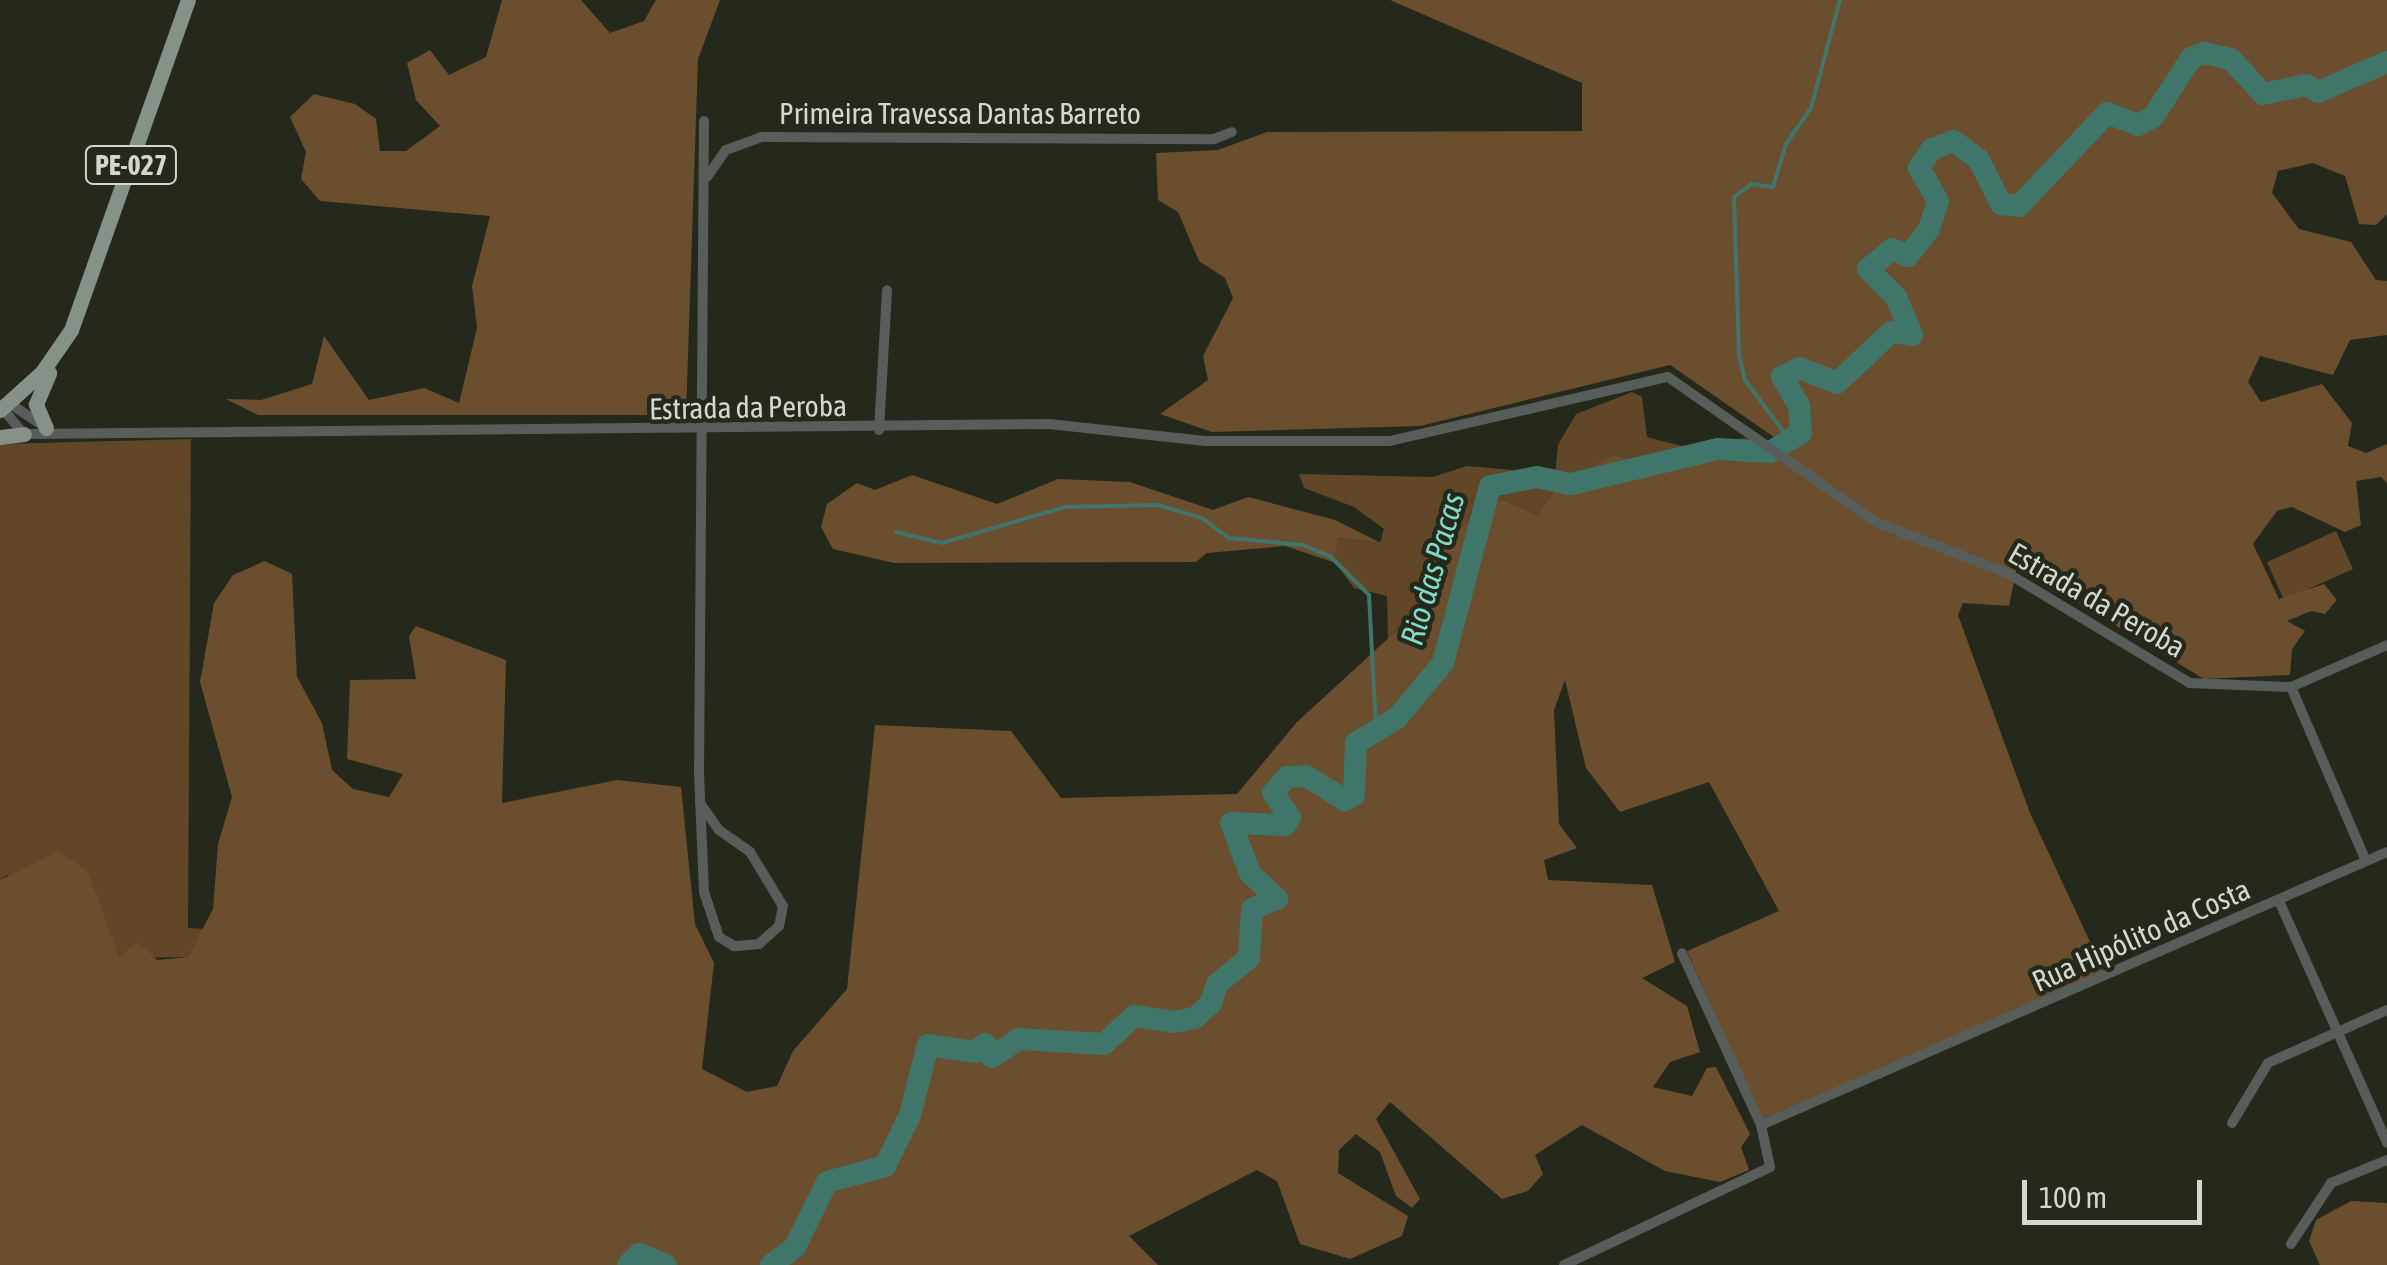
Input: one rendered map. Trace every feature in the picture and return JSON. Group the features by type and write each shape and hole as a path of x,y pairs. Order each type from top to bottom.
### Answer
{"main road":[{"name":"PE-027","path":"4,407 71,330 188,0"},
{"path":"46,428 37,395 71,330"},
{"path":"0,437 24,434"}],"street":[{"path":"700,803 719,830 750,852 783,906 779,926 759,944 734,946 708,916 700,803 704,122"},
{"name":"Primeira Travessa Dantas Barreto","path":"705,180 726,150 761,137 1214,140 1232,132"},
{"path":"879,430 887,290"},
{"name":"Estrada da Peroba","path":"24,434 702,434 1048,424 1205,442 1425,435 1653,376 1702,394 1876,522 2009,574 2190,682 2291,687 2387,645"},
{"path":"4,407 70,435"},
{"path":"4,407 24,434"},
{"path":"2291,687 2366,861"},
{"name":"Rua Hipólito da Costa","path":"1761,1126 2387,852"},
{"path":"2279,902 2387,1143"},
{"path":"1564,1265 1770,1168 1761,1126 1682,953"},
{"path":"2232,1123 2268,1063 2387,1010"},
{"path":"2291,1244 2331,1183 2387,1160"}],"shaded area":[{"path":"502,0 581,0 610,33 644,21 656,0 720,0 698,59 686,415 258,415 226,399 261,400 312,384 324,336 369,400 424,388 459,403 477,328 472,286 490,216 320,201 301,179 306,152 290,117 314,94 355,104 376,119 380,151 406,151 440,126 416,100 407,63 430,50 449,75 486,57"},
{"path":"1390,0 2387,0 2387,214 2376,225 2359,224 2345,176 2313,163 2278,171 2272,193 2299,229 2351,242 2376,280 2387,281 2387,335 2350,340 2333,375 2260,356 2248,382 2261,402 2322,384 2352,423 2348,446 2366,453 2387,444 2387,483 2381,477 2356,481 2361,525 2345,532 2292,507 2277,511 2253,544 2279,599 2324,584 2337,600 2325,614 2311,611 2287,621 2305,631 2292,649 2290,675 2204,679 2017,566 2009,606 1963,603 1958,615 2030,813 2105,974 1762,1119 1687,951 1779,911 1709,782 1620,812 1586,768 1565,680 1554,710 1559,824 1577,848 1544,860 1548,880 1652,885 1675,962 1642,978 1687,1006 1700,1052 1670,1062 1653,1087 1692,1096 1707,1068 1716,1067 1750,1134 1741,1147 1749,1170 1720,1182 1665,1171 1582,1125 1535,1155 1543,1174 1528,1191 1502,1199 1390,1102 1376,1119 1420,1199 1412,1208 1396,1196 1380,1152 1356,1134 1339,1150 1338,1173 1408,1216 1402,1236 1350,1259 1300,1244 1277,1181 1257,1170 1129,1236 1158,1265 0,1265 0,880 58,851 88,872 119,957 138,942 157,960 188,957 213,909 218,844 232,797 200,682 214,603 233,575 265,561 292,574 297,677 322,723 332,770 353,789 389,797 403,774 347,759 350,680 416,679 409,636 416,626 506,660 502,803 617,780 681,787 695,924 714,963 702,1069 747,1092 777,1086 793,1051 847,989 875,725 1011,731 1061,798 1237,794 1297,722 1418,611 1429,550 1501,499 1537,515 1557,488 1612,456 1669,466 1794,451 1670,365 1420,426 1212,432 1160,414 1208,380 1203,356 1233,298 1225,278 1199,261 1178,212 1158,200 1156,153 1218,150 1267,132 1582,131 1582,83"},
{"path":"1632,392 1642,397 1647,437 1682,446 1746,438 1773,457 1669,466 1644,459 1590,469 1557,488 1537,515 1501,499 1430,550 1423,599 1388,640 1387,596 1354,588 1331,557 1337,538 1380,543 1384,529 1354,507 1304,488 1299,474 1433,477 1467,466 1555,474 1558,445 1576,414"},
{"path":"191,439 188,928 204,929 188,957 119,958 7,875 0,880 0,444"},
{"path":"912,475 997,504 1058,479 1130,482 1213,510 1248,497 1335,520 1381,543 1338,538 1333,562 1285,546 1207,553 1196,562 894,563 833,549 821,527 827,504 857,483 875,490"},
{"path":"2336,531 2353,569 2284,600 2267,562"},
{"path":"2351,1201 2387,1203 2387,1265 2320,1265 2309,1241 2316,1220"}],"waterway":[{"path":"1791,442 1745,380 1739,356 1734,197 1752,184 1773,187 1786,144 1811,108 1840,0"},
{"name":"Rio das Pacas","path":"771,1265 795,1247 827,1182 885,1166 910,1115 928,1045 975,1052 985,1044 992,1057 1019,1039 1104,1044 1134,1016 1174,1022 1195,1018 1211,1003 1217,984 1249,958 1252,909 1277,899 1250,873 1231,823 1285,825 1290,818 1273,793 1287,777 1306,776 1345,800 1354,795 1356,743 1397,718 1443,663 1490,486 1537,477 1571,484 1718,449 1770,452 1801,433 1799,406 1782,377 1800,368 1837,383 1891,332 1912,335 1896,297 1868,269 1892,249 1908,256 1929,229 1938,201 1919,168 1932,149 1954,141 1979,160 2001,204 2019,206 2107,113 2138,125 2153,117 2191,58 2204,53 2231,59 2263,94 2306,85 2318,92 2387,62"},
{"path":"896,532 942,543 1065,507 1158,505 1202,518 1229,538 1303,545 1331,557 1369,595 1376,728"},
{"name":"Rio das Pacas","path":"628,1265 639,1254 666,1265"}]}
